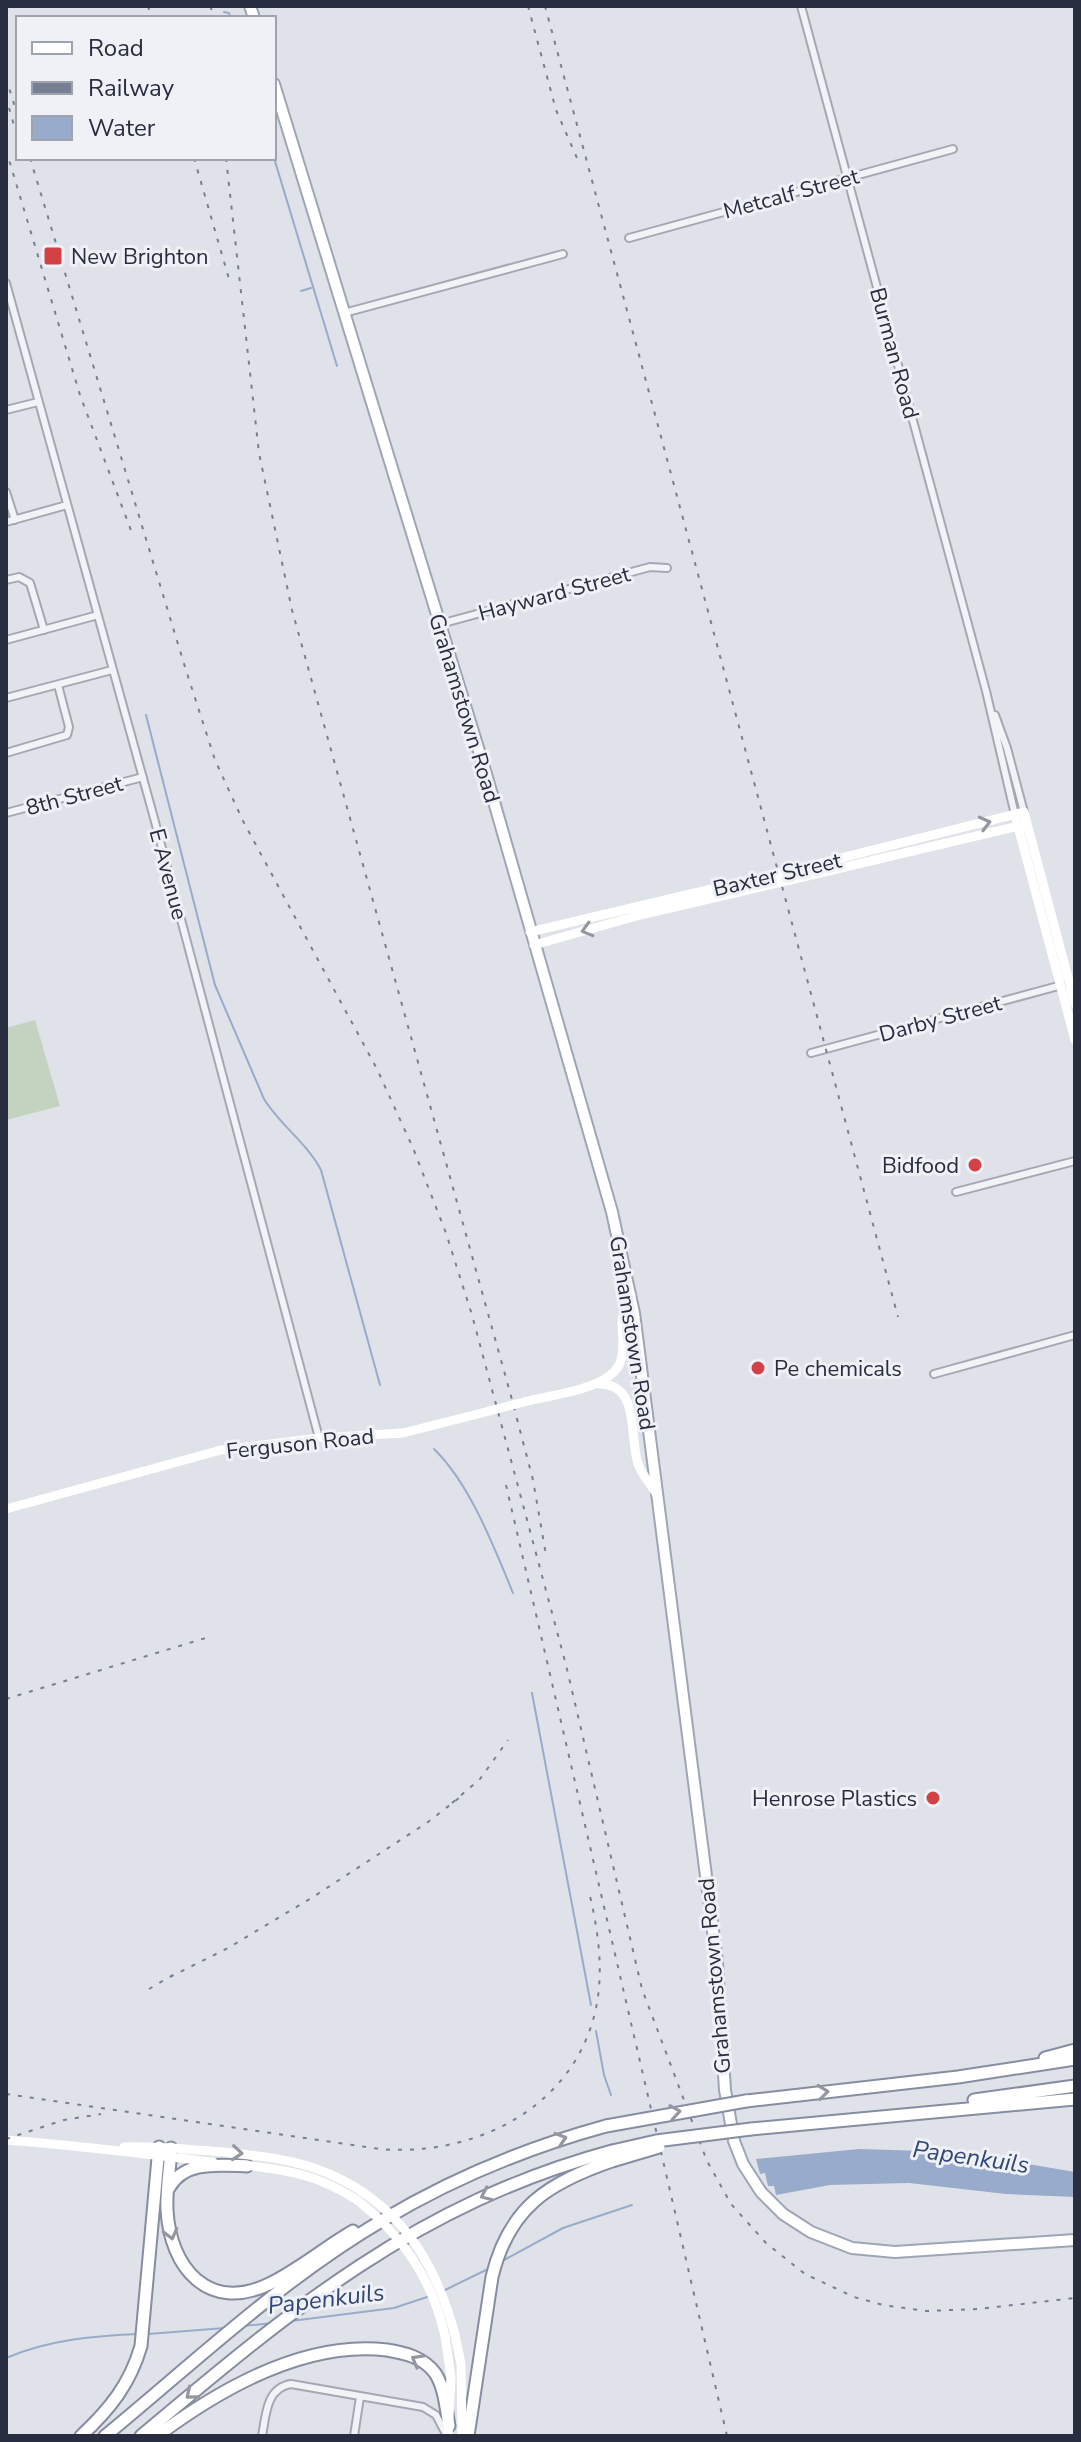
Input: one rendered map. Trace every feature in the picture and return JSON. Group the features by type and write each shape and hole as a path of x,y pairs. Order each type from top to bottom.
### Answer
{"highway":[{"path":"958,2077 1075,2050"},
{"path":"165,2152 169,2230 180,2260 204,2287 234,2294 269,2284 398,2204 439,2183 490,2160 606,2126 746,2101 958,2077 1075,2059"},
{"path":"141,2436 241,2352 387,2246 464,2204 544,2172 710,2133 839,2119 1075,2086"},
{"path":"839,2119 1075,2099"},
{"path":"105,2436 273,2297 332,2253 391,2215 453,2181 534,2147"},
{"path":"81,2436 117,2399 135,2366 146,2306 165,2152"},
{"path":"465,2436 497,2256 514,2221 551,2187 612,2156"},
{"path":"167,2194 171,2184 185,2171 202,2166 247,2166"},
{"path":"157,2436 215,2397 265,2373 320,2354 356,2349 407,2354 427,2364 440,2383 448,2433"}],"main road":[{"name":"Grahamstown Road","path":"276,91 440,624 609,1199 631,1295 717,1962 725,2090 739,2154 767,2198 783,2214 811,2232 852,2248 895,2252 1075,2240"},
{"name":"Baxter Street","path":"802,873 1019,814"},
{"name":"Burman Road","path":"1019,814 1065,984 1075,1040"},
{"name":"Baxter Street","path":"530,932 1022,826"},
{"name":"Baxter Street","path":"534,945 738,888"},
{"name":"Burman Road","path":"1065,984 1075,1004"},
{"path":"596,1384 610,1377 621,1363 621,1318 631,1295"},
{"name":"Ferguson Road","path":"6,1509 221,1450 319,1438 403,1433 596,1384"},
{"path":"596,1384 610,1385 626,1399 631,1411 638,1464 657,1495"},
{"path":"6,2140 295,2160 326,2171 390,2214 421,2252 444,2298 450,2336 448,2433"},
{"path":"165,2152 306,2174 361,2196"},
{"path":"450,2336 461,2364 465,2436"}],"street":[{"name":"Burman Road","path":"801,6 989,701 1007,748 1019,814"},
{"name":"Metcalf Street","path":"629,238 953,149"},
{"path":"344,313 563,254"},
{"name":"E Avenue","path":"6,283 10,314 38,402 143,777 319,1438"},
{"path":"6,410 38,402"},
{"path":"6,492 15,520"},
{"path":"6,522 67,505"},
{"name":"Hayward Street","path":"440,624 650,567 667,568"},
{"path":"6,580 19,577 30,583 44,630"},
{"path":"6,640 98,615"},
{"path":"6,698 112,670"},
{"path":"6,753 67,735 69,727 58,685"},
{"name":"8th Street","path":"6,813 143,777"},
{"name":"Darby Street","path":"811,1053 1065,984"},
{"path":"956,1192 1075,1161"},
{"path":"934,1374 1075,1335"},
{"path":"262,2436 271,2397 286,2384 429,2410 448,2433"},
{"path":"354,2436 360,2397"}],"green space":[{"path":"35,1020 60,1106 6,1120 6,1028"}],"water":[{"path":"859,2149 956,2152 1075,2172 1075,2197 1006,2194 909,2183 830,2185 776,2195 774,2186 768,2186 765,2173 760,2174 756,2159"}],"waterway":[{"path":"224,12 230,16"},
{"path":"275,160 337,366"},
{"path":"301,291 311,288"},
{"path":"146,715 215,985 264,1099 321,1170 380,1385"},
{"path":"434,1449 470,1498 513,1593"},
{"path":"532,1693 591,2005"},
{"path":"596,2031 611,2095"},
{"name":"Papenkuils","path":"504,2260 563,2228 632,2205"},
{"name":"Papenkuils","path":"443,2291 488,2269"},
{"name":"Papenkuils","path":"291,2321 394,2308 430,2296"},
{"name":"Papenkuils","path":"243,2326 273,2323"},
{"name":"Papenkuils","path":"148,2334 225,2328"},
{"name":"Papenkuils","path":"6,2358 70,2340 137,2334"}],"railway":[{"path":"148,6 150,16"},
{"path":"211,6 212,16"},
{"path":"528,6 556,110 580,165"},
{"path":"545,6 898,1317"},
{"path":"6,78 16,110"},
{"path":"9,108 16,132"},
{"path":"6,150 80,395 132,533"},
{"path":"31,160 215,760 243,821 377,1069 413,1148 446,1233 472,1315 566,1665 642,1989 707,2161 731,2204 766,2243 805,2274 854,2297 926,2311 978,2309 1075,2298"},
{"path":"195,160 229,279"},
{"path":"226,160 259,453 292,610 511,1396 533,1480 546,1555"},
{"path":"506,1485 727,2436"},
{"path":"6,1699 212,1636"},
{"path":"452,1803 480,1779 508,1740"},
{"path":"170,1977 228,1948 313,1897 428,1822 459,1798"},
{"path":"6,2094 380,2149 415,2149 450,2144 484,2134 515,2119 543,2099 567,2073 585,2043 596,2008 600,1979 597,1935 589,1892"},
{"path":"149,1989 180,1971"},
{"path":"6,2139 64,2120 101,2114"}],"place":[{"name":"New Brighton","path":"53,256"},
{"name":"Bidfood","path":"975,1165"},
{"name":"Pe chemicals","path":"758,1368"},
{"name":"Henrose Plastics","path":"933,1798"}]}
